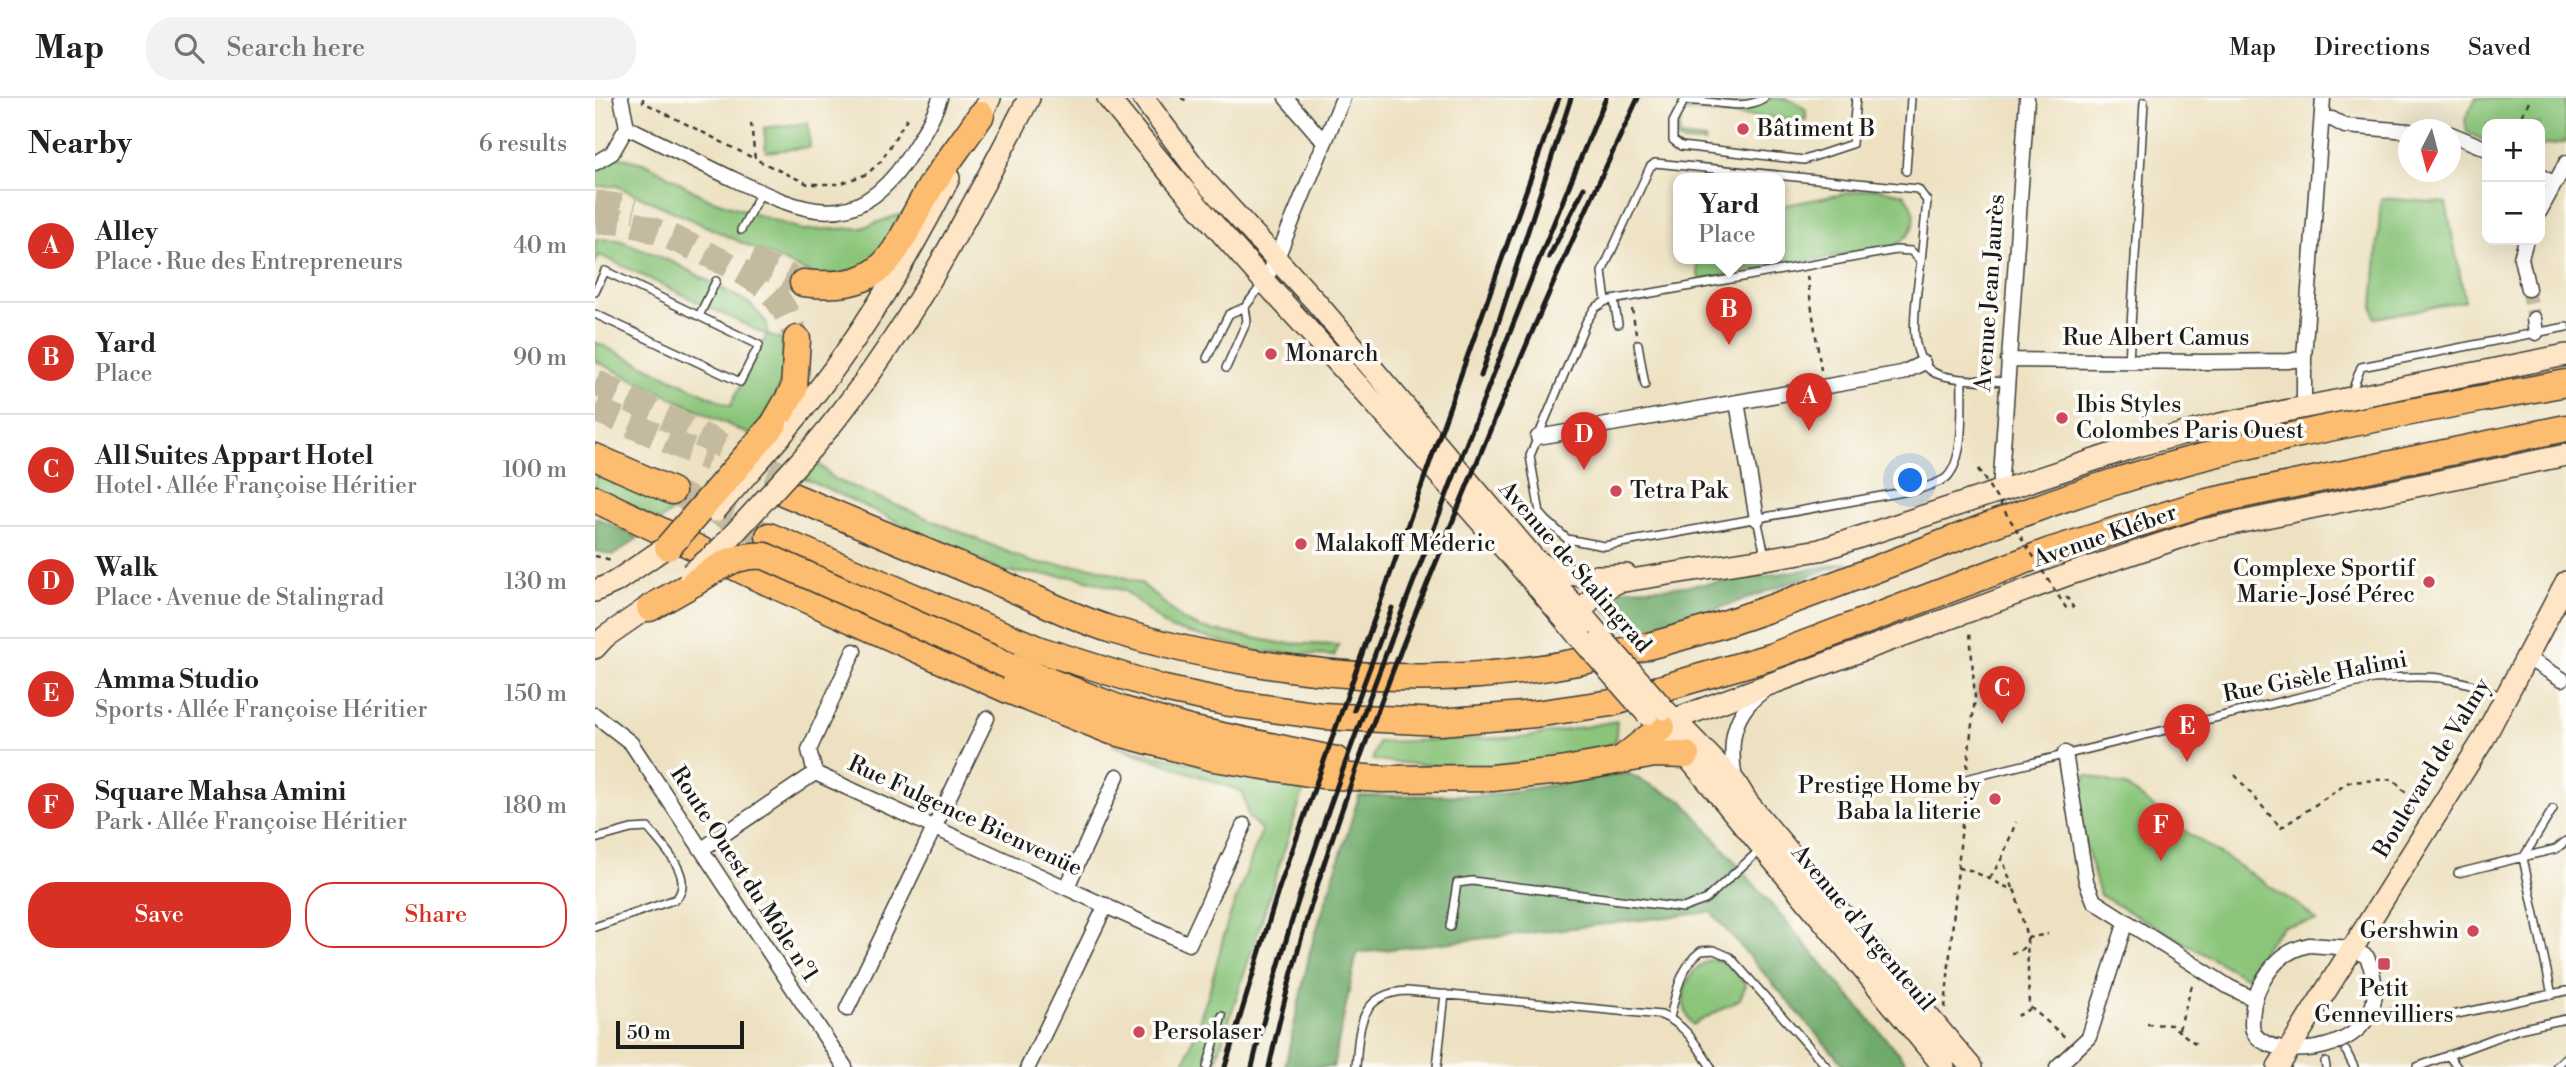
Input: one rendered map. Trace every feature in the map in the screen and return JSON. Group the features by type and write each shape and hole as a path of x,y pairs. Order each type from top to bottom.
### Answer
{"highway":[{"path":"803,283 846,285 863,280 888,262 932,186 986,106"},
{"path":"661,551 780,428 794,389 797,339"},
{"path":"790,487 812,504 1108,628 1240,659 1323,671 1397,677 1467,676 1587,663 1644,648 1820,591 2035,508 2194,460 2317,431 2566,383"},
{"path":"769,536 1040,650 1097,671 1230,703 1369,720 1440,722 1535,714 1611,703 1770,657 2050,551 2207,502 2566,428"},
{"path":"595,457 672,491"},
{"path":"595,499 752,575 996,685 1111,731 1214,758 1321,775 1381,779 1413,776 1492,778 1560,771 1655,754 1686,754"},
{"path":"650,608 690,580 730,561 750,555 765,556 1013,668 1123,710 1189,729 1413,776"},
{"path":"1013,668 1136,703 1249,724 1320,730 1369,720"},
{"path":"1621,759 1662,717"}],"main road":[{"path":"690,580 812,448 860,387 922,298 1029,98"},
{"name":"Avenue de Stalingrad","path":"1108,98 1264,282 1420,451 1465,506 1583,629 1662,717 1735,782 1748,803 1971,1067"},
{"name":"Avenue de Stalingrad","path":"1143,98 1204,180 1315,301 1527,553 1583,629"},
{"path":"780,428 825,382 873,314 914,246 986,106"},
{"path":"1583,629 1596,593 1618,582 1820,550 2140,445 2304,405 2566,355"},
{"name":"Avenue Kléber","path":"1662,717 1778,681 2203,530 2327,502 2566,455"},
{"path":"2327,502 2426,495 2551,471 2566,471"},
{"path":"595,591 615,582 661,551"},
{"path":"1527,553 1550,570 1581,576 1674,573"},
{"name":"Boulevard de Valmy","path":"2303,1066 2352,948 2506,699 2528,658 2566,566"},
{"name":"Boulevard de Valmy","path":"2549,611 2566,582"},
{"path":"595,648 604,637 650,608"},
{"name":"Avenue d'Argenteuil","path":"1662,717 1686,754 1762,849 1944,1067"}],"street":[{"path":"595,163 612,153 627,127 621,98"},
{"path":"627,127 793,207 811,211 843,209 862,203 880,192 898,172 920,139 940,98"},
{"path":"1286,98 1324,142"},
{"name":"Avenue Jean Jaurès","path":"2000,491 2005,382 2027,98"},
{"path":"2304,405 2304,358 2323,98"},
{"path":"1264,282 1276,260 1342,101"},
{"path":"2322,119 2332,119 2346,126 2398,130"},
{"path":"2461,138 2482,147"},
{"path":"2546,180 2566,163"},
{"path":"2525,245 2521,258 2528,289"},
{"name":"Rue Albert Camus","path":"2007,360 2289,361 2304,358"},
{"path":"1538,437 1902,373 1923,363"},
{"path":"1737,402 1757,519"},
{"path":"815,773 809,750 854,651"},
{"path":"2528,658 2562,679"},
{"path":"1735,782 1731,735 1757,696 1778,681"},
{"name":"Route Ouest du Môle n°1","path":"596,718 631,743 845,1067"},
{"path":"847,1009 986,718"},
{"path":"2065,753 2073,813 2090,893 2099,906 2229,987 2254,999"},
{"name":"Rue Fulgence Bienvenüe","path":"702,849 815,773 1189,944 1244,825"},
{"path":"1067,887 1117,776"},
{"path":"1028,1067 1105,905"},
{"path":"2057,1067 2089,1037 2126,921"},
{"path":"2309,945 2352,948 2367,957 2375,991 2372,1011 2365,1028 2346,1051 2303,1066 2261,1052 2252,1032 2254,999 2277,959 2290,951 2309,945"}],"lane":[{"path":"1764,98 1746,103 1709,99 1684,101 1673,122 1673,140 1681,146 1810,159 1852,144 1856,98"},
{"path":"1906,171 1911,98"},
{"path":"2129,361 2144,102"},
{"path":"1618,324 1602,272 1650,167 1655,163 1756,173"},
{"path":"1785,176 1918,189 1927,201 1913,339 1923,363 1937,374 2005,382"},
{"path":"741,230 761,192"},
{"path":"1921,261 1911,251 1896,250 1610,300 1595,308 1586,322 1530,456 1540,513 1566,539 1604,546 1920,489 1945,479 1954,467 1961,437 1962,379"},
{"path":"595,292 605,271 759,345 740,382 595,314"},
{"path":"699,316 716,281"},
{"path":"1207,358 1229,314 1245,307 1264,282"},
{"path":"1226,368 1247,321 1245,307"},
{"path":"2350,396 2361,368 2535,326 2566,327"},
{"path":"1638,344 1645,385"},
{"path":"1757,519 1766,559"},
{"name":"Rue Gisèle Halimi","path":"1966,779 2373,679 2426,674 2475,685 2506,699"},
{"path":"2552,995 2523,858 2553,808"},
{"path":"595,839 631,829 647,828 672,858 684,883 682,892 675,899 595,927"},
{"path":"2458,873 2556,849 2566,841"},
{"path":"1450,927 1457,883 1472,881 1683,908 1705,900 1762,849"},
{"path":"1670,1018 1675,996 1691,960 1701,951 1720,952 1730,957 1827,1067"},
{"path":"2372,1011 2438,1018 2566,991"},
{"path":"1356,1067 1359,1026 1374,1002 1389,992 1445,994 1661,1015 1670,1018 1687,1031 1711,1067"},
{"path":"1437,1067 1445,994"},
{"path":"1207,1067 1222,1016"},
{"path":"2417,1067 2519,1030 2566,1019"},
{"path":"2346,1051 2354,1067"},
{"path":"2448,1055 2457,1067"},
{"path":"2556,1067 2566,1057"}],"path":[{"path":"643,98 643,102 808,184 839,184 867,174 881,162 909,115"},
{"path":"1181,98 1187,101"},
{"path":"2520,119 2531,98"},
{"path":"751,123 755,159"},
{"path":"1805,266 1823,387"},
{"path":"1630,297 1638,344"},
{"path":"1978,469 2069,611 2073,607 2062,590"},
{"path":"595,556 613,560"},
{"path":"1935,1025 1946,1006 1975,698 1969,611"},
{"path":"2235,775 2281,828 2349,782 2393,779 2417,805"},
{"path":"1990,878 2002,858 2016,822"},
{"path":"2002,858 2015,891 2027,941 2030,1009 2071,1043"},
{"path":"1958,868 1990,878 2015,891"},
{"path":"2011,953 2018,952 2027,941 2048,934"},
{"path":"2179,1028 2195,976"},
{"path":"2017,1016 2030,1009"},
{"path":"2147,1024 2179,1028 2196,1044"}],"green space":[{"path":"1769,98 1798,103 1806,110 1806,120 1682,111 1679,137 1705,140 1705,143 1682,142 1675,138 1680,113 1690,101 1755,106"},
{"path":"2476,98 2566,98 2566,142 2545,145 2545,119 2482,119 2482,140 2467,132 2465,119"},
{"path":"808,123 810,147 766,152 764,128"},
{"path":"615,156 650,165 704,197 803,230 862,228 906,212 877,263 824,280 617,186 595,186 595,170"},
{"path":"1875,188 1904,194 1912,209 1914,223 1908,235 1894,246 1699,280 1697,264 1785,264 1785,205"},
{"path":"2381,198 2446,203 2465,301 2375,318 2373,307"},
{"path":"595,239 620,240 675,263 749,303 767,323 767,335 600,255 595,263"},
{"path":"767,335 781,339 785,372 766,419 750,435 595,361 595,342 730,406"},
{"path":"817,462 834,479 1034,563 1093,567 1141,583 1183,620 1201,628 1280,643 1339,645 1334,656 1263,652 1169,628 1125,591 1076,577 1005,572 802,477"},
{"path":"595,473 676,508 660,521 595,489"},
{"path":"595,517 638,538 614,555 595,551"},
{"path":"1849,562 1689,619 1629,632 1607,612 1602,603 1605,594 1613,591 1719,582"},
{"path":"1617,721 1615,743 1555,759 1463,766 1372,760 1378,742 1527,737"},
{"path":"1113,745 1304,789 1214,1067 1183,1067 1209,992 1227,924 1262,830 1248,817 1243,792"},
{"path":"1627,773 1683,801 1910,1067 1845,1067 1711,912 1357,953 1333,1067 1285,1067 1310,951 1359,796 1487,795"},
{"path":"2086,775 2126,786 2179,827 2300,906 2317,921 2283,926 2266,945 2245,977 2100,895 2078,819"},
{"path":"1713,959 1727,962 1746,985 1740,999 1693,1025 1684,1007 1685,987 1695,970"}],"tunnel":[{"path":"595,203 635,209"},
{"path":"595,222 637,225 670,237 745,273 768,289 778,300 797,339"},
{"path":"750,260 803,283"},
{"path":"2528,289 2534,319"},
{"path":"595,382 795,482"},
{"path":"595,409 710,459"},
{"path":"672,491 769,536"}],"railway":[{"path":"1225,1067 1279,888 1559,98"},
{"path":"1481,376 1571,98"},
{"path":"1252,1067 1305,878 1348,754 1509,333 1606,98"},
{"path":"1269,1067 1284,1001 1322,871 1389,680 1510,382 1638,98"},
{"path":"1549,257 1584,188"},
{"path":"1354,710 1392,608"}],"place":[{"name":"Bâtiment B","path":"1743,129"},
{"name":"Yard","path":"1729,345"},
{"name":"Monarch","path":"1271,354"},
{"name":"Ibis Styles Colombes Paris Ouest","path":"2062,418"},
{"name":"Alley","path":"1809,431"},
{"name":"Walk","path":"1584,470"},
{"name":"Tetra Pak","path":"1616,491"},
{"name":"Malakoff Méderic","path":"1301,544"},
{"name":"Complexe Sportif Marie-José Pérec","path":"2429,582"},
{"name":"All Suites Appart Hotel","path":"2002,724"},
{"name":"Amma Studio","path":"2187,762"},
{"name":"Prestige Home by Baba la literie","path":"1995,799"},
{"name":"Square Mahsa Amini","path":"2161,861"},
{"name":"Gershwin","path":"2473,931"},
{"name":"Petit Gennevilliers","path":"2384,964"},
{"name":"Persolaser","path":"1139,1032"}]}
